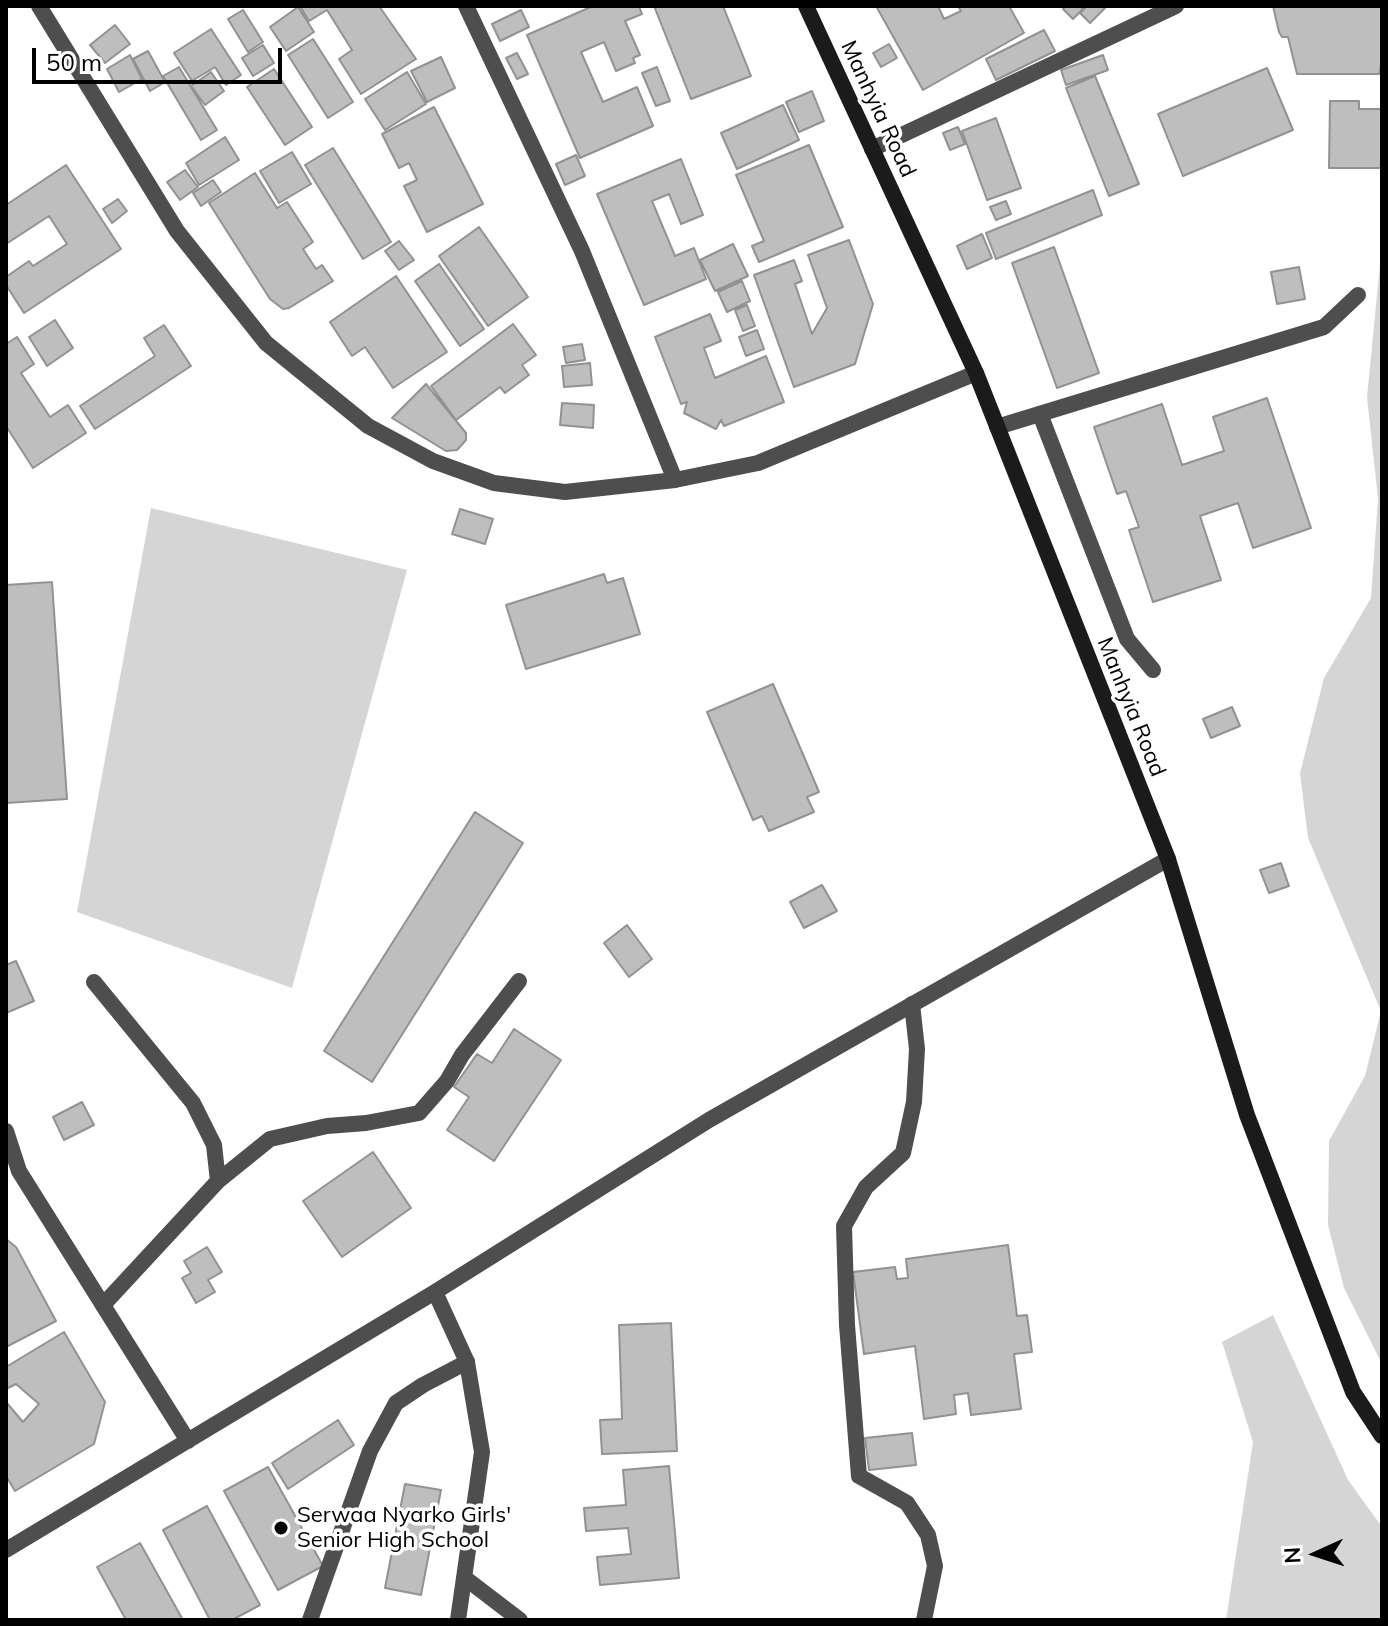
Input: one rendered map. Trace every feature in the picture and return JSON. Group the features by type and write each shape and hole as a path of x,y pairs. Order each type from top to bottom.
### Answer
{"main road":[{"name":"Manhyia Road","path":"806,6 976,373 1168,859 1247,1115 1353,1392 1382,1436"}],"street":[{"path":"39,6 177,231 266,343 368,426 433,461 494,483 565,492 675,480 758,463 976,373"},
{"path":"466,6 582,251 675,480"},
{"path":"872,149 1176,6"},
{"path":"997,427 1324,327 1358,295"},
{"path":"1040,414 1127,639 1153,670"},
{"path":"6,1550 435,1292 709,1120 1168,859"},
{"path":"103,1305 218,1181 270,1139 327,1126 366,1123 419,1113 447,1081 462,1055 519,981"},
{"path":"94,982 193,1103 214,1145 218,1181"},
{"path":"912,1004 917,1049 915,1089 903,1153 866,1187 844,1226 847,1325 859,1476 907,1503 928,1535 935,1566 924,1620"},
{"path":"6,1131 13,1174 103,1305 188,1441"},
{"path":"435,1292 467,1362 482,1452 458,1620"},
{"path":"310,1620 370,1451 396,1403 467,1362"},
{"path":"465,1578 520,1620"}],"shaded area":[{"path":"1382,245 1382,1364 1344,1288 1328,1225 1329,1141 1365,1076 1381,1011 1308,838 1300,773 1324,678 1371,598 1378,499 1367,397"},
{"path":"151,508 407,570 292,988 77,912"},
{"path":"1273,1315 1348,1480 1382,1527 1382,1620 1226,1620 1253,1442 1222,1342"}],"building":[{"path":"300,6 379,6 416,59 361,94 339,59 352,50 327,10 309,21"},
{"path":"593,6 639,6 642,14 625,21 640,55 633,58 635,63 616,71 604,42 581,52 603,102 637,87 653,126 580,158 527,35"},
{"path":"654,6 723,6 751,76 691,99"},
{"path":"876,6 938,6 944,19 961,11 958,6 1009,6 1024,33 923,90"},
{"path":"1066,6 1080,6 1083,9 1073,19 1063,9"},
{"path":"1087,6 1107,6 1090,23 1080,13"},
{"path":"1273,6 1382,6 1382,62 1379,74 1297,74 1288,37 1282,37 1279,32"},
{"path":"298,7 314,32 286,51 270,27"},
{"path":"243,10 263,42 248,52 228,19"},
{"path":"521,10 529,27 500,41 492,24"},
{"path":"115,25 130,44 105,63 90,45"},
{"path":"211,29 241,75 226,85 215,67 192,81 174,53"},
{"path":"1044,30 1055,51 996,80 986,59"},
{"path":"313,39 353,102 328,118 288,55"},
{"path":"889,44 897,58 881,67 873,53"},
{"path":"263,45 274,63 253,76 242,58"},
{"path":"148,51 165,82 150,91 133,59"},
{"path":"517,53 528,74 517,79 506,58"},
{"path":"130,55 142,79 119,92 107,69"},
{"path":"1103,55 1108,70 1066,85 1061,70"},
{"path":"441,57 455,88 427,102 411,71"},
{"path":"179,67 217,130 201,140 163,76"},
{"path":"657,67 670,101 656,106 642,73"},
{"path":"1267,68 1293,130 1183,176 1158,114"},
{"path":"274,69 312,127 285,145 247,87"},
{"path":"211,72 224,91 205,105 191,86"},
{"path":"407,72 426,104 385,130 365,99"},
{"path":"1095,76 1139,184 1109,196 1066,88"},
{"path":"812,91 824,121 799,132 786,102"},
{"path":"1330,101 1359,101 1359,109 1382,109 1382,168 1329,168"},
{"path":"783,105 799,140 737,169 721,133"},
{"path":"434,107 483,204 427,232 404,186 417,180 409,163 399,168 382,134"},
{"path":"996,118 1021,188 987,200 962,131"},
{"path":"958,127 965,144 950,150 943,133"},
{"path":"225,137 239,160 199,185 186,163"},
{"path":"809,145 843,227 759,262 752,246 764,241 736,175"},
{"path":"333,148 391,242 363,259 305,165"},
{"path":"292,152 311,184 279,203 260,171"},
{"path":"576,155 585,176 565,185 556,164"},
{"path":"681,159 703,215 681,224 669,194 652,201 675,256 694,248 706,279 644,305 597,194"},
{"path":"66,165 121,249 24,313 6,285 6,277 29,261 33,266 67,244 49,216 6,244 6,205"},
{"path":"185,170 198,187 180,200 167,182"},
{"path":"255,173 277,208 287,202 313,242 303,249 316,269 322,265 333,281 289,308 283,309 270,299 209,203"},
{"path":"213,180 221,192 201,206 193,193"},
{"path":"1093,190 1102,215 996,259 986,233"},
{"path":"118,199 127,211 112,223 103,209"},
{"path":"1006,201 1011,214 996,220 990,207"},
{"path":"479,227 528,297 488,326 439,256"},
{"path":"982,234 992,258 967,269 957,246"},
{"path":"849,240 873,304 855,364 794,387 754,275 794,260 802,281 795,284 812,334 827,308 808,255"},
{"path":"399,241 414,260 399,270 385,251"},
{"path":"733,244 748,276 715,291 700,260"},
{"path":"1054,247 1099,373 1057,388 1012,263"},
{"path":"439,264 484,329 460,346 415,281"},
{"path":"1299,267 1305,299 1277,304 1271,272"},
{"path":"396,276 447,352 393,388 365,347 352,356 330,322"},
{"path":"742,281 750,301 727,312 718,292"},
{"path":"747,305 755,326 743,331 735,310"},
{"path":"710,314 721,341 704,348 715,378 766,356 784,402 724,426 721,420 716,429 684,413 687,402 681,404 655,337"},
{"path":"55,320 73,348 47,366 29,337"},
{"path":"513,324 536,355 522,365 529,375 505,393 500,387 456,420 431,386"},
{"path":"164,325 191,366 95,429 80,406 155,356 144,338"},
{"path":"757,330 764,349 746,356 739,337"},
{"path":"17,337 34,364 21,373 50,417 68,405 86,433 33,468 6,426 6,344"},
{"path":"582,344 585,360 566,363 563,347"},
{"path":"590,363 592,385 564,387 562,366"},
{"path":"426,384 466,433 466,440 457,450 446,451 392,418"},
{"path":"1267,398 1311,528 1253,548 1238,503 1200,516 1221,580 1153,602 1129,530 1139,527 1126,491 1117,494 1094,427 1162,404 1182,465 1224,451 1213,417"},
{"path":"562,403 594,405 593,428 560,425"},
{"path":"460,509 493,519 485,544 452,534"},
{"path":"604,574 607,583 623,578 640,634 526,669 506,605"},
{"path":"52,582 67,799 6,803 6,585"},
{"path":"773,684 819,792 807,797 814,812 769,831 762,816 753,820 707,712"},
{"path":"1232,707 1240,726 1211,738 1203,719"},
{"path":"475,812 523,843 372,1082 324,1051"},
{"path":"1281,863 1289,886 1269,893 1260,870"},
{"path":"822,885 837,911 804,928 790,902"},
{"path":"627,925 652,959 629,977 604,943"},
{"path":"16,961 34,1001 6,1013 6,965"},
{"path":"514,1029 561,1060 494,1161 447,1130 469,1097 454,1087 477,1054 492,1063"},
{"path":"82,1102 94,1125 64,1140 53,1117"},
{"path":"373,1152 411,1208 342,1257 303,1201"},
{"path":"6,1239 16,1247 56,1321 6,1347"},
{"path":"1008,1245 1017,1316 1027,1315 1032,1352 1014,1354 1021,1409 971,1415 968,1393 954,1395 956,1414 924,1419 915,1346 864,1354 853,1272 895,1267 897,1279 908,1278 906,1259"},
{"path":"207,1247 222,1272 208,1280 215,1292 196,1303 182,1278 191,1273 184,1261"},
{"path":"671,1323 677,1451 602,1454 600,1420 622,1419 619,1325"},
{"path":"64,1332 105,1402 94,1444 15,1491 6,1476 6,1402 23,1422 39,1404 16,1384 6,1389 6,1367"},
{"path":"338,1420 354,1445 288,1489 272,1463"},
{"path":"912,1433 916,1465 869,1470 865,1438"},
{"path":"669,1466 679,1578 600,1585 597,1557 631,1554 628,1528 586,1531 584,1508 626,1505 623,1470"},
{"path":"268,1467 323,1566 278,1590 224,1491"},
{"path":"405,1484 441,1490 421,1595 385,1588"},
{"path":"207,1506 260,1605 232,1620 210,1620 163,1530"},
{"path":"140,1543 183,1620 126,1620 97,1567"}],"place":[{"name":"Serwaa Nyarko Girls' Senior High School","path":"281,1528"}]}
